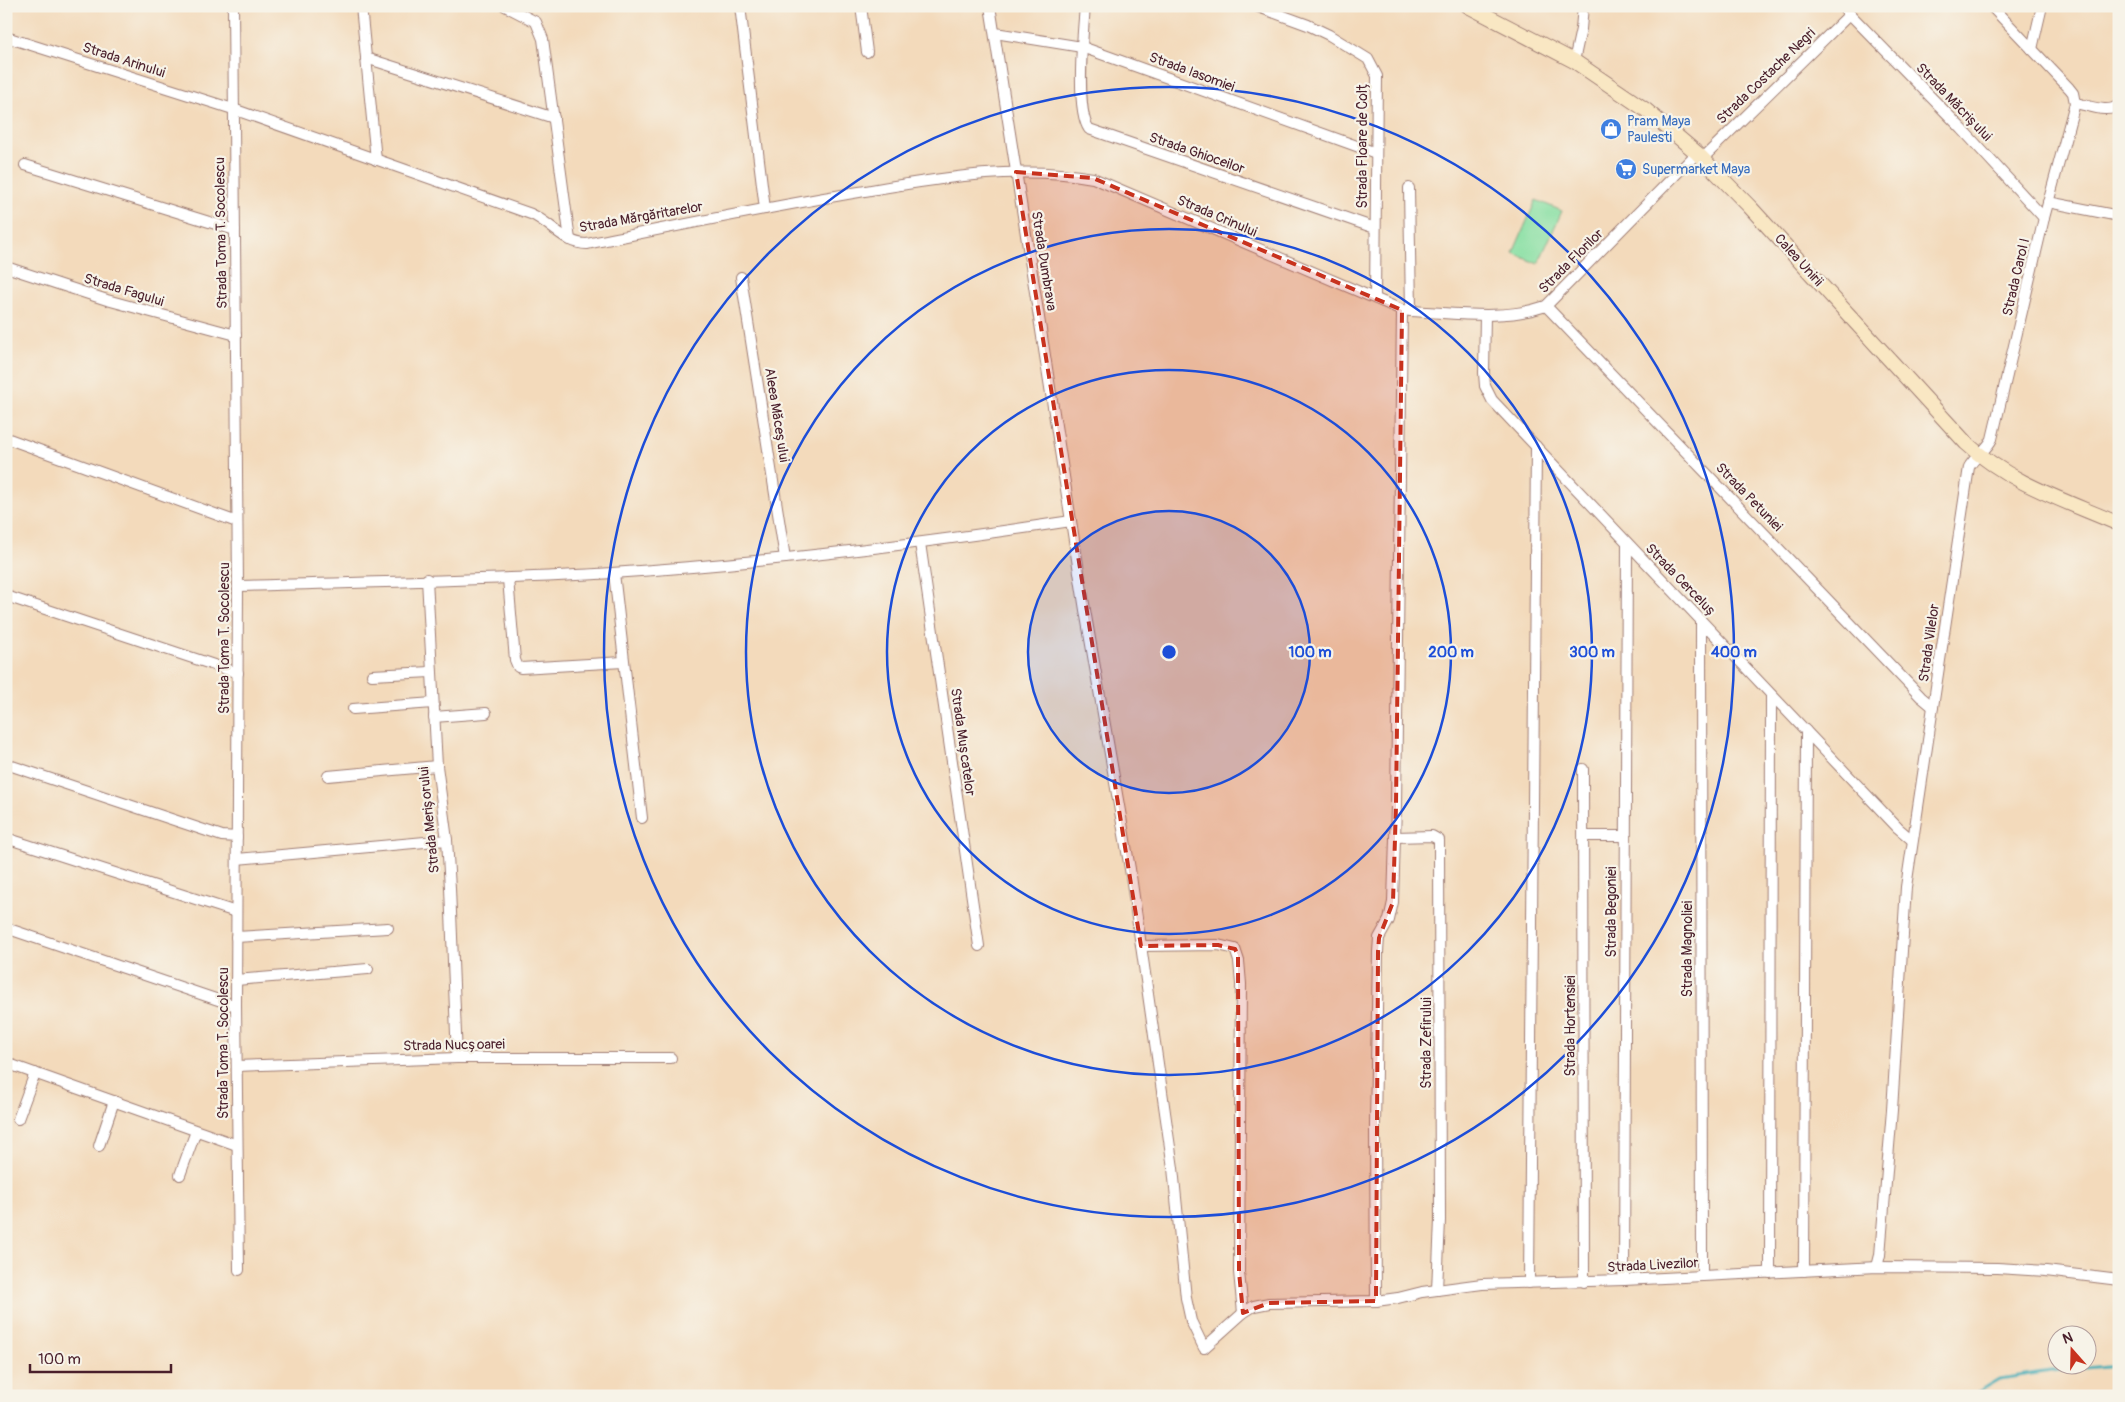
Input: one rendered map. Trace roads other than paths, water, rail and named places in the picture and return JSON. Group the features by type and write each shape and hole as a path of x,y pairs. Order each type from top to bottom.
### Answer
{"main road":[{"name":"Calea Unirii","path":"1468,6 1574,61 1646,110 1700,156 1750,207 1979,454 2017,480 2119,524"}],"street":[{"name":"Strada Toma T. Socolescu","path":"233,6 238,586 236,1006 239,1270"},
{"path":"361,6 376,160"},
{"path":"505,6 536,22 543,39 570,240"},
{"path":"740,6 765,209"},
{"path":"861,6 867,52"},
{"name":"Strada Dumbrava","path":"990,6 1071,521 1130,869 1173,1168 1186,1298 1191,1321 1204,1348"},
{"path":"1082,48 1085,6"},
{"name":"Strada Floare de Colț","path":"1256,6 1322,31 1368,59 1376,76 1375,298"},
{"path":"1574,61 1581,29 1583,6"},
{"name":"Strada Măcrișului","path":"1842,6 1962,129 2044,218"},
{"path":"1991,6 2069,88 2073,93 2075,103 2110,110 2119,104"},
{"path":"2032,49 2042,6"},
{"name":"Strada Costache Negri","path":"1700,156 1850,14"},
{"name":"Strada Iasomiei","path":"994,33 1082,48 1376,153"},
{"name":"Strada Arinului","path":"6,37 233,109"},
{"name":"Strada Ghioceilor","path":"1082,48 1083,117 1089,129 1375,228"},
{"path":"366,58 554,118"},
{"name":"Strada Carol I","path":"1979,454 1992,439 2044,218 2075,103"},
{"name":"Strada Mărgăritarelor","path":"233,109 531,214 544,220 577,244 587,244 765,209 907,184 1016,172"},
{"name":"Strada Florilor","path":"1406,310 1510,315 1546,306 1700,156"},
{"path":"26,166 235,230"},
{"name":"Strada Crinului","path":"1016,172 1064,173 1093,178 1406,310"},
{"path":"1376,1300 1375,1125 1378,952 1379,938 1389,920 1393,902 1396,837 1409,188"},
{"path":"2048,202 2119,216"},
{"name":"Strada Fagului","path":"6,267 107,300 236,335"},
{"name":"Aleea Măceșului","path":"742,277 785,558"},
{"name":"Strada Petuniei","path":"1546,306 1920,697 1933,707"},
{"name":"Strada Cerceluș","path":"1485,315 1485,386 1492,400 1902,832 1912,840"},
{"path":"6,438 237,522"},
{"path":"1529,1283 1536,446"},
{"name":"Strada Vilelor","path":"1877,1267 1880,1255 1892,1110 1906,887 1969,466 1979,454"},
{"path":"238,586 427,579 508,579 614,573 785,558 920,543 1071,521"},
{"name":"Strada Mușcatelor","path":"920,543 979,946"},
{"name":"Strada Begoniei","path":"1624,1280 1624,836 1627,543"},
{"path":"614,573 642,818"},
{"name":"Strada Merișorului","path":"427,579 434,717 447,840 458,1058"},
{"path":"508,579 515,660 518,667 624,662"},
{"path":"6,596 238,673"},
{"name":"Strada Magnoliei","path":"1701,621 1702,1276"},
{"path":"372,675 431,672"},
{"path":"1770,1273 1772,695"},
{"path":"353,709 433,703"},
{"path":"434,717 486,713"},
{"path":"1804,1272 1806,731"},
{"path":"6,764 222,836 237,837"},
{"path":"328,776 438,766"},
{"name":"Strada Hortensiei","path":"1583,770 1584,1282"},
{"name":"Strada Zefirului","path":"1396,837 1432,836 1439,840 1440,1220 1437,1290"},
{"path":"1584,836 1624,836"},
{"path":"6,838 236,912"},
{"path":"237,859 447,840"},
{"path":"6,928 236,1006"},
{"path":"236,937 388,928"},
{"path":"1141,946 1218,944 1236,949 1238,955 1241,984 1239,1272 1243,1313"},
{"path":"236,980 368,970"},
{"name":"Strada Nucșoarei","path":"237,1066 458,1058 672,1058"},
{"path":"6,1063 238,1145"},
{"path":"18,1119 35,1073"},
{"path":"99,1146 114,1101"},
{"path":"180,1175 196,1131"},
{"name":"Strada Livezilor","path":"1204,1348 1243,1313 1254,1306 1269,1303 1398,1298 1482,1284 1584,1282 1877,1267 1997,1268 2046,1271 2119,1280"}],"waterway":[{"path":"1971,1396 2000,1379 2050,1371 2119,1365"}],"place":[{"name":"Pram Maya Paulesti","path":"1611,129"},
{"name":"Supermarket Maya","path":"1626,169"}]}
